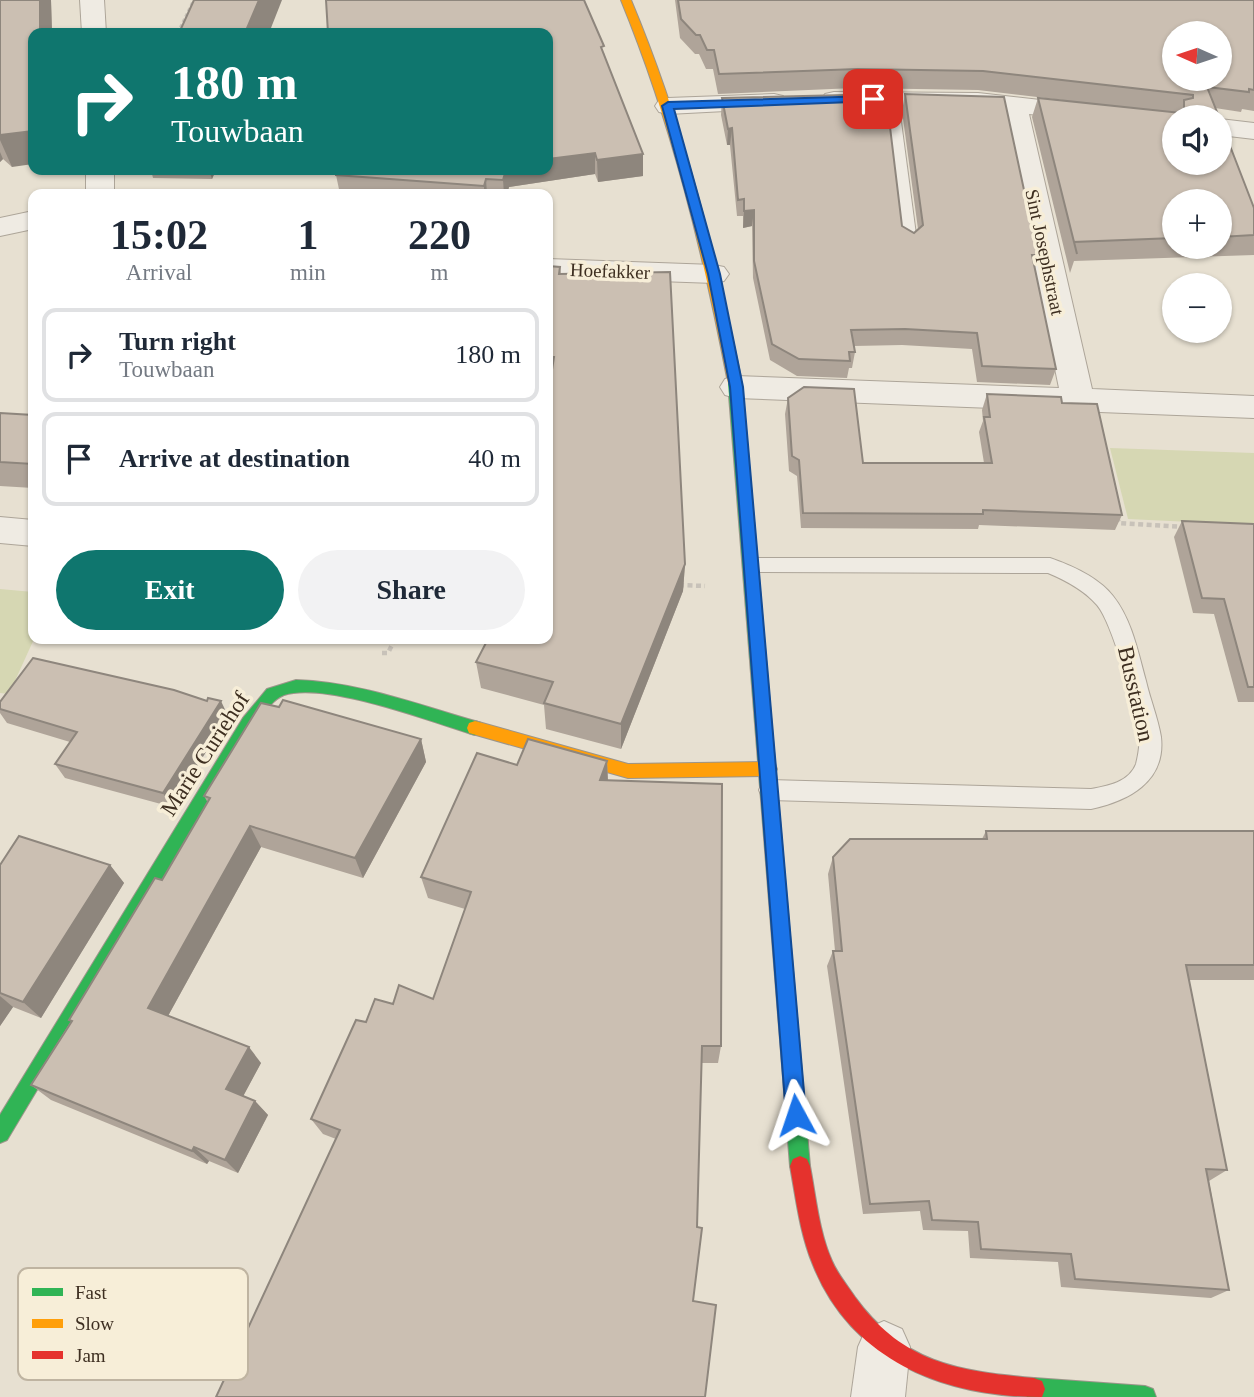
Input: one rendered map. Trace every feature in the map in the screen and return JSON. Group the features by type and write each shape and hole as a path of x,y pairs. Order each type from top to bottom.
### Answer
{"street":[{"path":"92,0 94,28"},
{"path":"626,0 650,52 668,106 714,274 736,387 753,565 800,1167 821,1262 849,1307 884,1347 924,1370 973,1384 1145,1397"},
{"path":"668,106 891,99 1014,104 1162,121"},
{"name":"Sint Josephstraat","path":"1014,104 1078,400"},
{"path":"1232,128 1254,131"},
{"path":"0,227 28,221"},
{"name":"Hoefakker","path":"553,268 714,274"},
{"path":"736,387 1254,407"},
{"path":"0,530 28,533"},
{"name":"Marie Curiehof","path":"0,1133 261,703 284,686 310,685 339,690 628,771 770,780"},
{"path":"878,1397 884,1347"}],"lane":[{"path":"891,99 909,242"},
{"name":"Busstation","path":"753,565 1049,566 1073,574 1109,604 1119,622 1150,738 1150,757 1144,773 1131,787 1113,796 1091,799 770,780"}],"path":[{"path":"180,28 194,0"},
{"path":"1115,510 1119,523 1186,527"},
{"path":"674,584 754,588"}],"green space":[{"path":"1110,448 1254,453 1254,525 1128,519"},
{"path":"0,589 28,592 28,644 32,644 9,694 0,693"}],"building":[{"path":"0,0 40,0 40,28 28,28 28,132 0,135"},
{"path":"194,0 259,0 247,28 181,28"},
{"path":"326,0 584,0 604,46 601,47 643,154 597,160 595,153 553,158 553,28 328,28"},
{"path":"678,0 1254,0 1254,90 1232,90 1232,21 1162,21 1162,91 1209,91 1214,105 1184,105 1184,100 1193,98 1193,95 983,71 858,69 719,74 714,50 707,50 700,35 696,35 681,19"},
{"path":"886,94 902,226 914,233 923,225 905,94 1004,97 1038,255 1032,255 1056,369 982,366 977,333 905,329 851,330 855,352 849,352 850,361 799,359 772,344 754,261 754,210 744,211 744,199 738,200 732,128 728,129 722,98"},
{"path":"1038,98 1162,111 1162,175 1232,175 1232,151 1254,208 1254,235 1232,236 1232,189 1162,189 1162,238 1074,242"},
{"path":"336,175 504,175 503,180 486,179 484,186"},
{"path":"553,266 560,267 559,274 670,272 685,564 621,724 544,703 553,682 476,662 485,644 553,644"},
{"path":"804,387 854,389 863,463 992,463 984,417 990,417 987,394 1061,397 1062,403 1097,404 1122,515 983,510 983,514 803,513 799,460 792,456 788,398"},
{"path":"0,413 28,415 28,464 0,462"},
{"path":"1182,521 1254,524 1254,687 1248,687 1224,599 1202,598"},
{"path":"33,658 174,690 207,701 208,698 221,701 163,793 55,764 77,732 0,709 0,702"},
{"path":"283,700 421,739 355,858 250,826 148,1008 249,1047 226,1089 255,1101 225,1160 194,1147 192,1151 31,1085 72,1021 69,1020 155,878 162,880 210,798 204,796 261,703 279,707"},
{"path":"528,739 607,761 600,780 722,784 721,1046 702,1046 697,1227 702,1228 693,1301 716,1305 705,1397 216,1397 224,1380 248,1380 248,1328 340,1130 311,1119 356,1020 366,1022 375,999 393,1004 399,985 433,999 471,892 421,877 477,753 517,765"},
{"path":"986,831 1254,831 1254,965 1186,965 1227,1170 1206,1169 1229,1290 1075,1279 1071,1254 981,1249 978,1222 932,1220 929,1201 870,1204 833,951 842,951 833,857 850,839 987,839"},
{"path":"19,836 110,865 23,1002 0,993 0,865"}],"traffic: fast":[{"path":"735,383 800,1166"},
{"path":"0,1133 249,722 267,698 279,690 296,686 319,687 376,698 475,728"},
{"path":"1034,1389 1145,1397"}],"traffic: slow":[{"path":"626,0 678,140 704,236 735,383"},
{"path":"475,728 628,771 769,769"}],"traffic: jam":[{"path":"800,1166 817,1249 823,1265 861,1322 881,1342 925,1369 949,1377 1034,1389"}],"route":[{"path":"796,1115 736,387 714,274 668,106 873,99"}]}
